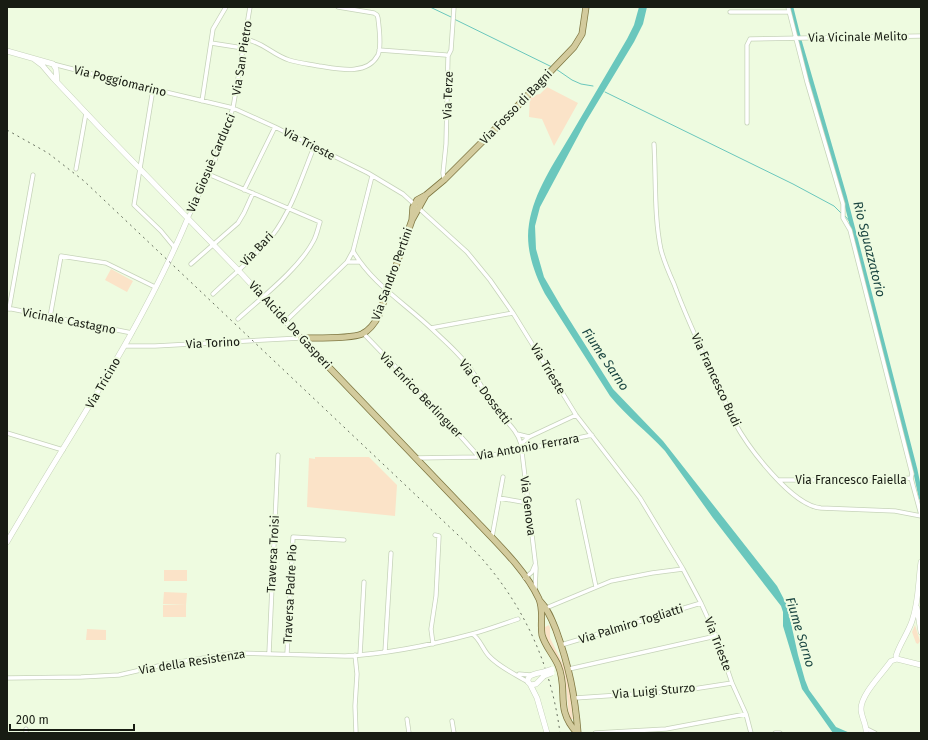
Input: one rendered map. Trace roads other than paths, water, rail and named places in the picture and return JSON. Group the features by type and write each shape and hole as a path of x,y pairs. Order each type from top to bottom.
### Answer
{"main road":[{"name":"Via Fosso di Bagni","path":"417,205 505,119 574,47 580,39 586,7"},
{"name":"Via Poggiomarino","path":"7,51 53,65"},
{"name":"Via Alcide De Gasperi","path":"34,59 47,70 86,113 263,296 506,554 546,608 554,627 569,669 575,698 578,733"},
{"path":"46,64 53,65 53,73 47,70 46,64"},
{"path":"53,65 57,82"},
{"name":"Via Sandro Pertini","path":"301,338 354,336 363,333 372,326 377,318 417,205"},
{"name":"Via Tricino","path":"7,542 125,346 175,248 188,218"},
{"path":"897,659 897,652 904,641 917,605 921,565"},
{"name":"Via Alcide De Gasperi","path":"538,599 542,615 541,628 545,644 557,664 562,681 564,709 567,719 578,733"},
{"path":"917,605 921,632"},
{"path":"541,628 546,622 550,622 554,627"},
{"path":"912,622 917,622 919,626"},
{"path":"552,671 554,668 553,656"},
{"path":"866,731 861,712 863,699 891,661 897,659 921,665"},
{"path":"547,733 537,698 528,678 530,676 552,671 558,674 562,681"},
{"path":"537,698 538,682 543,674"},
{"path":"529,683 535,684 538,682"},
{"path":"567,719 573,722 577,717"}],"street":[{"path":"202,101 214,29 226,7"},
{"name":"Via San Pietro","path":"234,108 250,7"},
{"path":"245,40 255,41 262,44 288,60 306,64 346,69 358,69 369,65 374,61 380,50 377,15 374,13 338,7"},
{"path":"448,56 451,50 454,7"},
{"path":"788,7 843,204 843,218 850,230 912,476"},
{"path":"730,12 789,12"},
{"name":"Via Vicinale Melito","path":"747,123 748,42 750,39 921,36"},
{"path":"211,43 244,48"},
{"name":"Via Terze","path":"380,50 448,56 446,144 443,172 444,180"},
{"name":"Via Poggiomarino","path":"53,65 234,108"},
{"path":"153,89 134,205 161,231 175,248"},
{"name":"Via Trieste","path":"234,108 372,176 398,191 417,205 467,252 490,280 513,312 576,415 640,498 683,569 716,636 732,683 746,714 751,733"},
{"name":"Via Giosuè Carducci","path":"188,218 208,174 234,108"},
{"path":"76,170 86,113"},
{"path":"244,190 275,127"},
{"name":"Via Francesco Budi","path":"654,144 658,234 661,251 684,312 731,416 753,452 766,468 795,496 812,507 895,511 921,516"},
{"name":"Via Bari","path":"213,294 273,235 288,208 314,147"},
{"path":"208,174 320,222 314,240 307,251 286,275 238,319"},
{"path":"8,309 33,175"},
{"path":"286,321 347,262 353,251 372,176"},
{"path":"191,264 238,223 254,193"},
{"name":"Via G. Dossetti","path":"353,251 359,262 387,291 431,328 470,368 492,405 517,434 521,444 521,450"},
{"path":"50,317 61,256 106,263 155,287"},
{"path":"347,262 359,262"},
{"name":"Vicinale Castagno","path":"8,309 132,333"},
{"path":"431,328 513,312"},
{"name":"Via Enrico Berlinguer","path":"363,333 448,422 479,457"},
{"name":"Via Torino","path":"125,346 155,346 301,338"},
{"path":"521,444 529,437 576,415"},
{"path":"7,433 63,450"},
{"path":"517,434 529,437"},
{"name":"Via Antonio Ferrara","path":"415,458 479,457 592,435"},
{"name":"Via Genova","path":"521,450 536,562 534,592"},
{"name":"Traversa Troisi","path":"269,653 278,455"},
{"name":"Via Francesco Faiella","path":"778,480 870,480 912,476 921,516"},
{"path":"491,538 503,477"},
{"path":"499,498 528,503"},
{"path":"578,501 596,587"},
{"path":"433,644 431,629 436,596 439,536 435,535"},
{"name":"Traversa Padre Pio","path":"287,654 293,537 344,540"},
{"path":"385,652 391,554"},
{"path":"525,578 532,572 536,562"},
{"path":"546,608 611,581 683,569"},
{"path":"360,655 364,582"},
{"name":"Via Palmiro Togliatti","path":"561,645 701,603"},
{"name":"Via della Resistenza","path":"7,678 119,675 168,664 230,654 269,653 360,655 433,644 472,634 518,619"},
{"path":"472,634 476,636 482,649 489,657 498,664 516,673 529,683"},
{"path":"569,669 716,636"},
{"path":"355,655 357,674 355,706 356,733"},
{"path":"516,673 530,676"},
{"name":"Via Luigi Sturzo","path":"575,698 680,691 732,683"},
{"path":"595,733 666,728 746,714"},
{"path":"407,719 409,733"},
{"path":"452,721 454,733"},
{"path":"866,731 876,733"},
{"path":"775,733 780,733"}],"water":[{"name":"Fiume Sarno","path":"639,7 647,7 643,24 634,42 585,123 540,207 535,226 536,249 544,277 613,389 663,441 777,586 787,605 798,655 809,690 836,727 850,733 833,733 802,689 783,626 783,612 781,606 713,518 665,451 610,396 545,294 537,278 531,260 528,242 529,224 540,189 551,167 627,39 634,25"}],"waterway":[{"path":"430,7 451,17"},
{"name":"Rio Sguazzatorio","path":"791,7 845,198 915,469 921,498"},
{"path":"454,19 552,67"},
{"path":"556,69 572,80 581,84 593,86"},
{"path":"605,92 793,184 834,206 841,213"},
{"name":"Rio Sguazzatorio","path":"845,216 851,223"}],"railway":[{"path":"7,130 48,153 84,181 476,552 508,592 521,613 532,636 550,683 560,733"}]}
